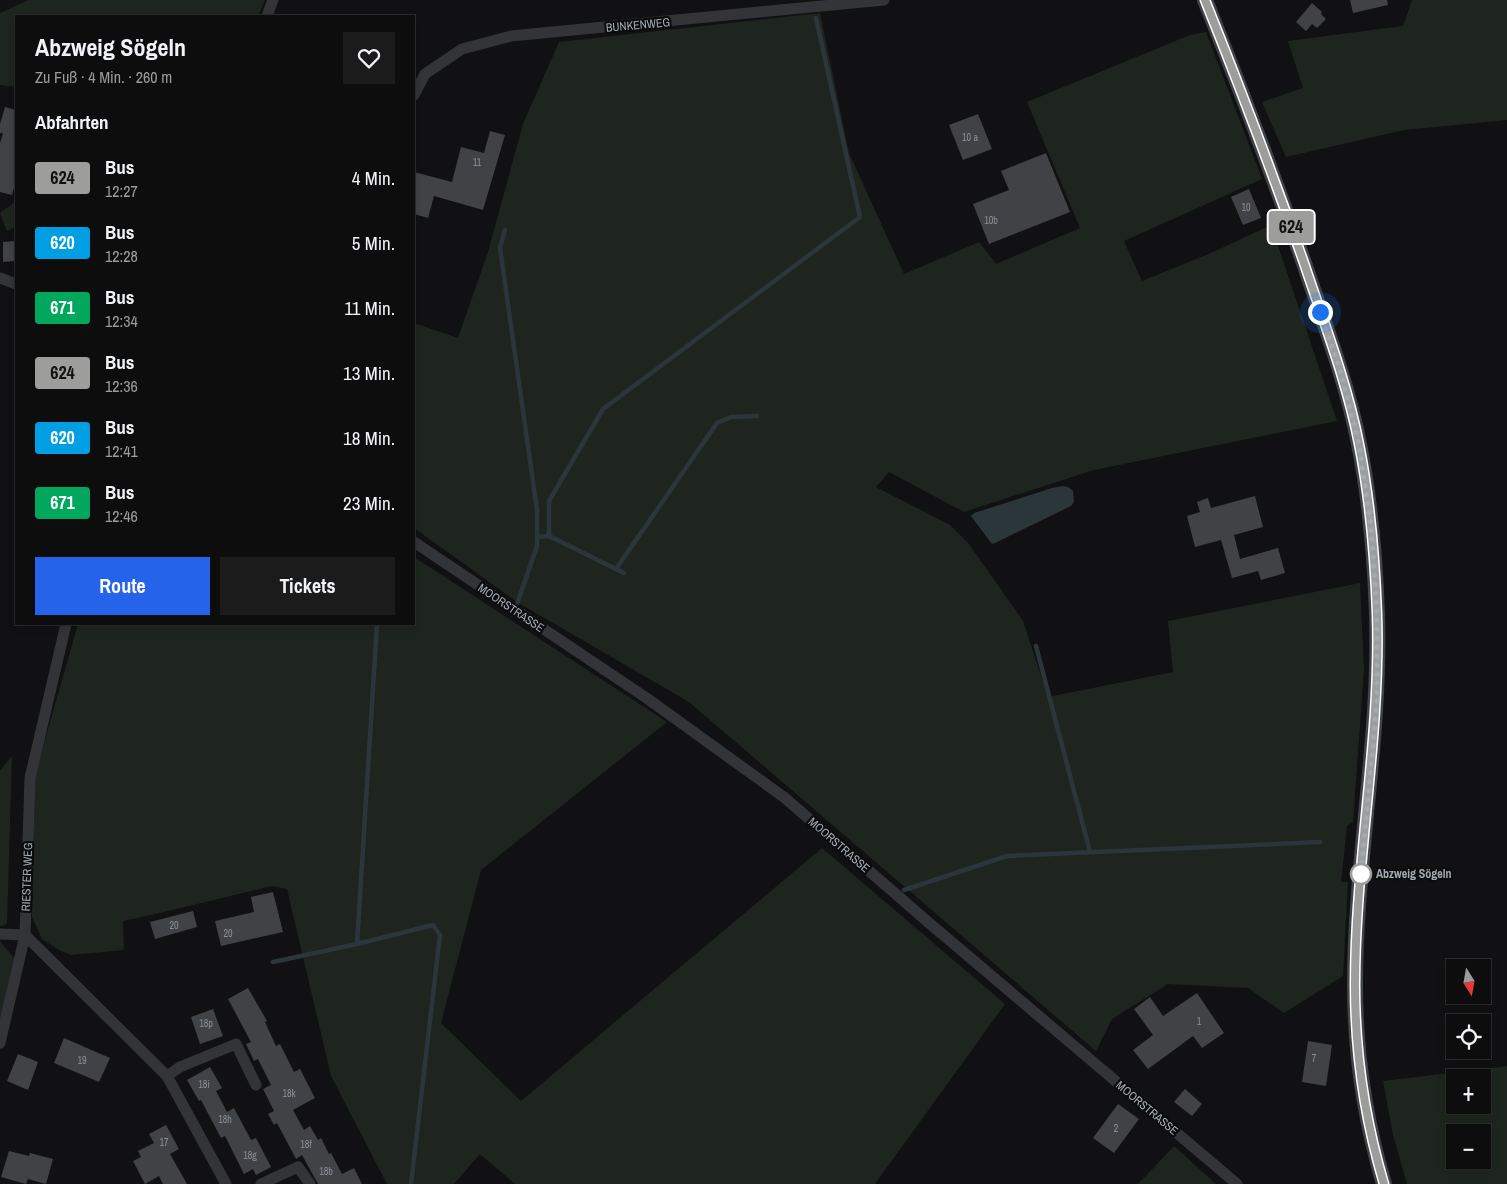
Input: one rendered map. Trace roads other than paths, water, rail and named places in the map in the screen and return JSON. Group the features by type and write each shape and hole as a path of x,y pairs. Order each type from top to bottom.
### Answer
{"street":[{"path":"267,15 273,0"},
{"name":"BUNKENWEG","path":"415,93 425,74 462,49 511,36 884,0"},
{"path":"1205,0 1277,186 1336,356 1359,444 1371,527 1377,614 1377,701 1359,896 1355,987 1361,1081 1372,1139 1384,1184"},
{"path":"0,278 15,284"},
{"name":"MOORSTRASSE","path":"415,543 648,699 785,798 1237,1184"},
{"name":"RIESTER WEG","path":"0,1043 25,934 30,778 66,625"},
{"path":"0,934 25,934 167,1076 226,1184"},
{"path":"167,1076 180,1067 236,1044 256,1085"},
{"path":"261,1184 298,1167 310,1184"}],"waterway":[{"path":"537,537 549,536 549,501 603,409 860,217 816,18"},
{"path":"505,230 500,248 537,510 537,546 517,604"},
{"path":"616,569 717,423 731,417 757,416"},
{"path":"549,536 624,573"},
{"path":"357,944 377,625"},
{"path":"1036,646 1090,852"},
{"path":"904,890 1007,856 1320,842"},
{"path":"273,962 433,925 440,935 411,1184"}],"place":[{"name":"Abzweig Sögeln","path":"1361,874"}]}
